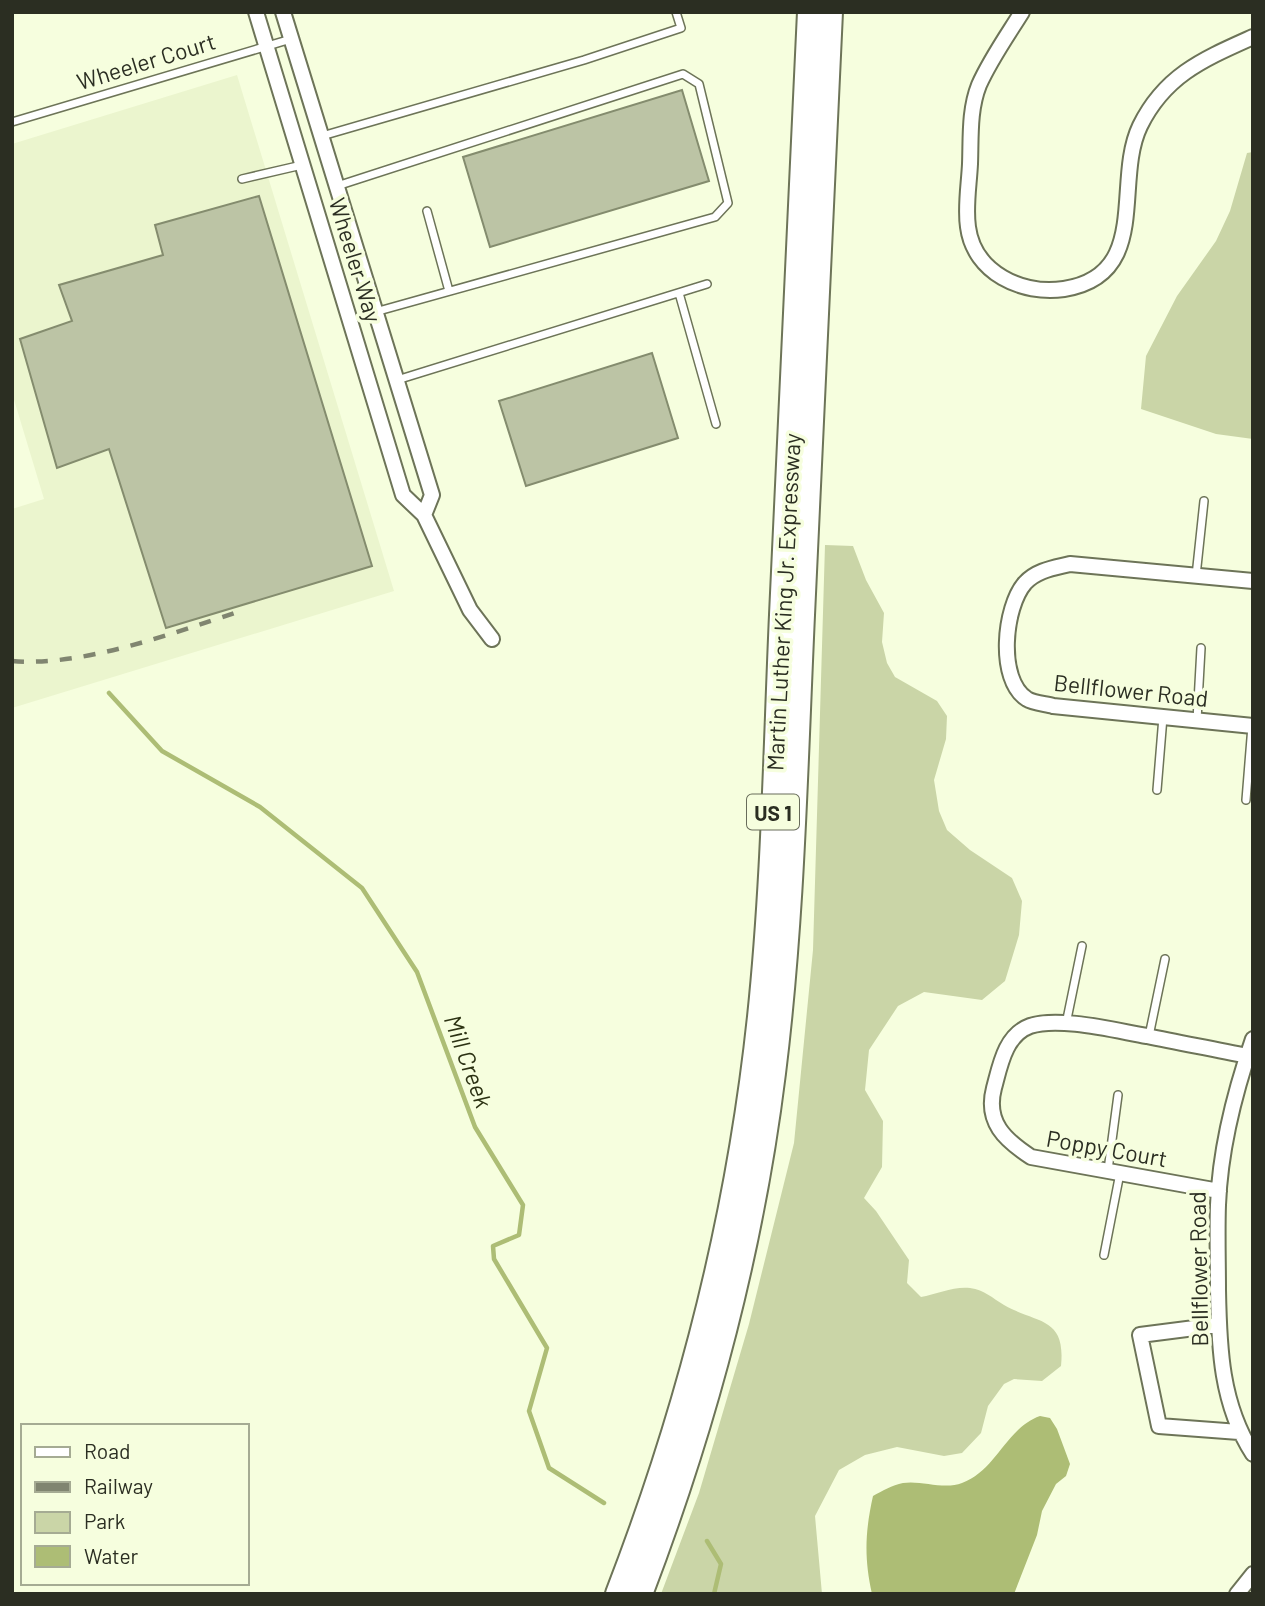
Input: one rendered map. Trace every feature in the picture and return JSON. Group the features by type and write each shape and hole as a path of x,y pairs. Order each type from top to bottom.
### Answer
{"highway":[{"name":"Martin Luther King Jr. Expressway","path":"618,1594 668,1456 699,1348 727,1229 754,1062 768,905 810,12"},
{"name":"Martin Luther King Jr. Expressway","path":"640,1594 687,1462 732,1300 755,1187 774,1064 788,906 830,12"}],"street":[{"name":"Wheeler Way","path":"256,12 404,495 424,515 471,610 492,639"},
{"name":"Wheeler Way","path":"283,12 432,495 424,515"},
{"path":"1022,12 991,62 972,106 968,228 972,242 987,267 1012,283 1044,289 1065,288 1092,279 1114,259 1124,236 1129,168 1136,138 1155,101 1169,84 1195,64 1253,37"},
{"name":"Bellflower Road","path":"1252,726 1053,706 1027,699 1014,685 1008,667 1007,634 1018,593 1027,581 1043,570 1070,564 1253,581"},
{"name":"Poppy Court","path":"1219,1191 1031,1157 1009,1143 996,1126 991,1100 1002,1059 1011,1040 1029,1027 1048,1024 1093,1026 1247,1056"},
{"name":"Bellflower Road","path":"1253,1039 1231,1115 1219,1191 1218,1325 1225,1386 1239,1432 1253,1454"},
{"path":"1218,1325 1139,1335 1159,1426 1239,1432"},
{"path":"1237,1594 1253,1574"}],"lane":[{"path":"321,136 584,60 681,28 676,12"},
{"name":"Wheeler Court","path":"12,122 291,39"},
{"path":"336,186 683,74 699,84 728,203 715,217 375,312"},
{"path":"242,179 303,165"},
{"path":"428,211 449,291"},
{"path":"396,381 707,284"},
{"path":"679,293 716,424"},
{"path":"1196,576 1204,501"},
{"path":"1197,720 1201,648"},
{"path":"1157,790 1163,717"},
{"path":"1246,800 1252,726"},
{"path":"1066,1024 1082,946"},
{"path":"1148,1037 1165,959"},
{"path":"1104,1255 1114,1172 1118,1095"}],"shaded area":[{"path":"237,75 394,591 12,708 12,509 44,499 12,393 12,144"}],"green space":[{"path":"1253,152 1253,439 1216,434 1141,409 1146,356 1177,296 1216,241 1230,211 1247,153"},
{"path":"825,545 853,546 866,580 884,613 882,642 887,663 895,677 937,701 947,716 946,739 934,780 939,811 947,830 970,850 1012,878 1022,901 1019,935 1005,981 982,1000 924,992 898,1006 869,1050 865,1090 883,1121 882,1167 864,1198 909,1260 907,1283 921,1297 964,1288 984,1292 1054,1330 1059,1338 1061,1366 1042,1381 1014,1379 1004,1384 988,1406 981,1433 962,1453 944,1456 897,1447 865,1455 839,1470 815,1516 822,1594 661,1594 699,1493 749,1324 794,1143 813,950"}],"water":[{"path":"1040,1416 1050,1418 1057,1429 1070,1464 1066,1476 1056,1484 1042,1511 1037,1535 1014,1594 872,1594 866,1545 873,1496 903,1483 948,1486 962,1483 984,1469 1018,1430"}],"building":[{"path":"682,90 709,181 490,247 463,157"},
{"path":"259,196 372,566 166,628 109,449 57,468 20,339 72,321 59,285 163,255 155,225"},
{"path":"652,353 678,438 526,486 499,401"}],"waterway":[{"name":"Mill Creek","path":"109,693 162,751 260,807 362,888 417,972 475,1127 523,1205 519,1235 493,1246 494,1259 547,1348 529,1411 549,1468 604,1503"},
{"name":"Mill Creek","path":"707,1541 721,1564 714,1594"}],"railway":[{"path":"12,661 39,662 96,654 235,613"}]}
